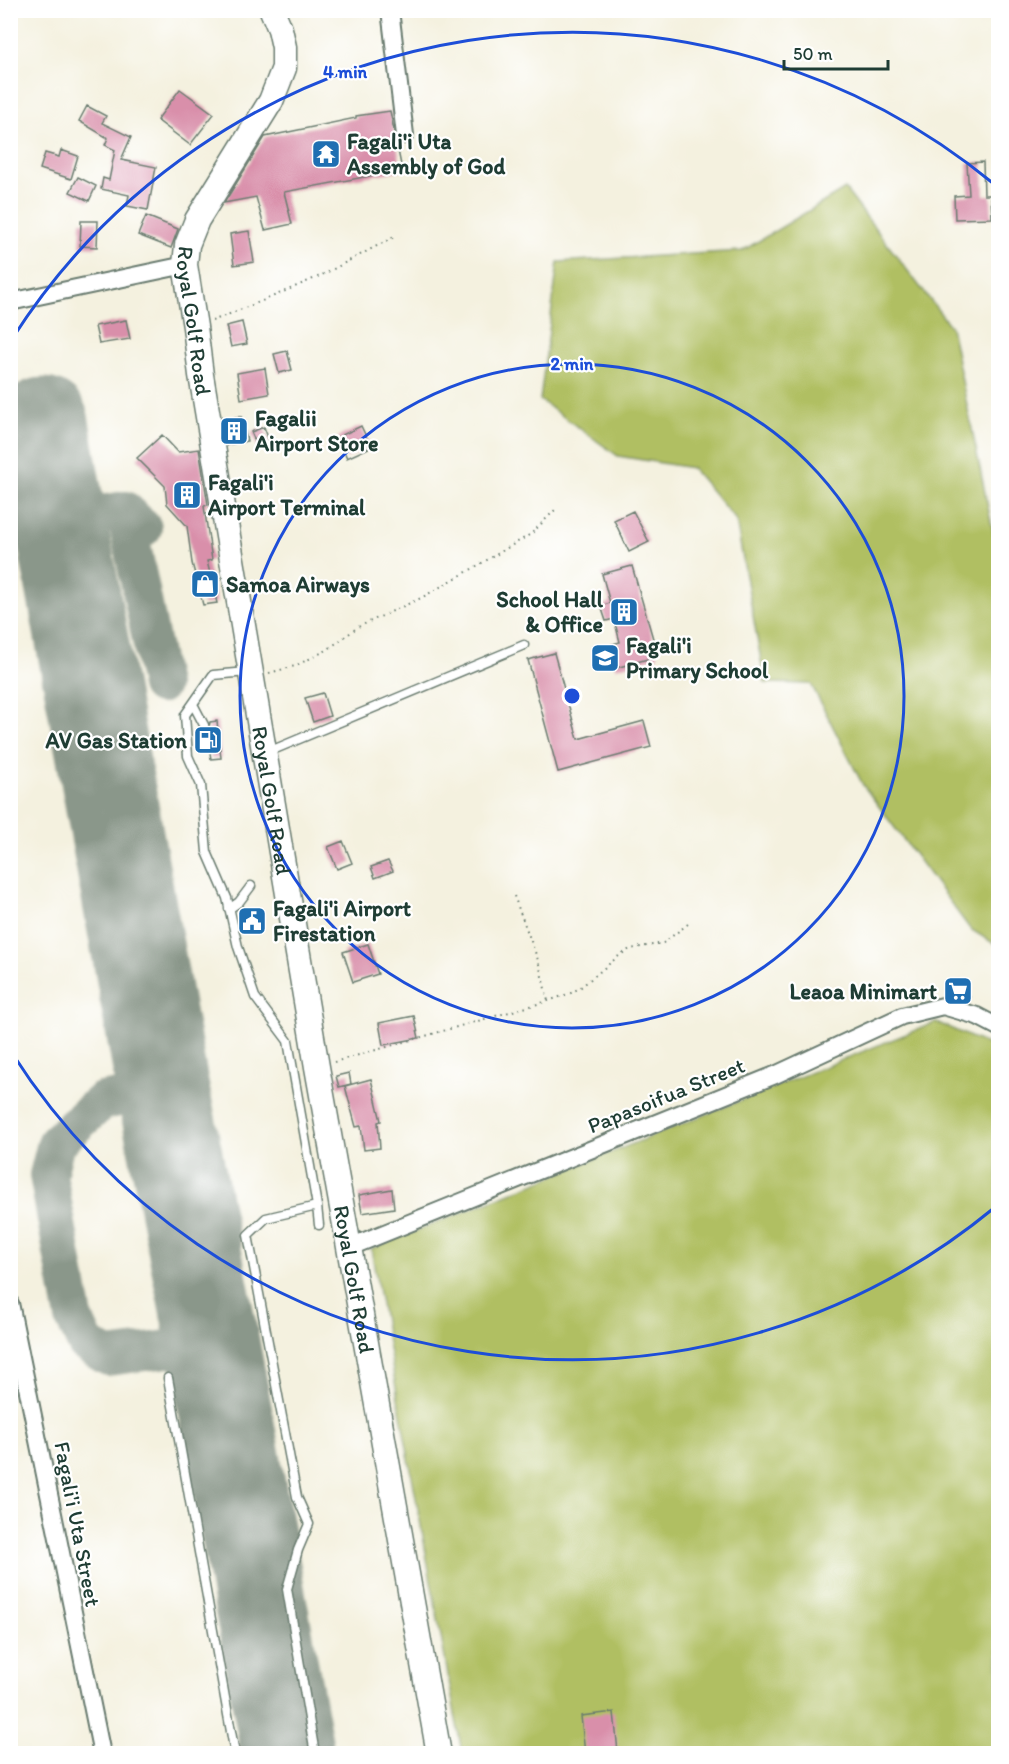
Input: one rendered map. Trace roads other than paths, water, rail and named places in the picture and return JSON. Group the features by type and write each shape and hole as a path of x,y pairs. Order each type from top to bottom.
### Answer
{"main road":[{"name":"Royal Golf Road","path":"272,10 284,47 284,68 271,101 197,220 187,245 185,265 201,375 317,1067 440,1754"}],"street":[{"path":"390,10 405,135"},
{"path":"10,302 185,265"},
{"name":"Papasoifua Street","path":"350,1247 775,1075 902,1017 943,1006 977,1016 999,1028"},
{"name":"Fagali'i Uta Street","path":"10,1303 16,1364 102,1754"}],"lane":[{"path":"265,753 524,645"},
{"path":"252,675 213,675 185,715 188,756 201,785 207,852 227,898 238,947 255,997 288,1041 319,1225"},
{"path":"193,704 204,726"},
{"path":"229,909 251,886"},
{"path":"315,1754 287,1589 298,1550 309,1524 297,1497 248,1235 266,1218 317,1206"},
{"path":"168,1377 235,1754"}],"place":[{"name":"Fagali'i Uta Assembly of God","path":"326,154"},
{"name":"Fagalii Airport Store","path":"234,431"},
{"name":"Fagali'i Airport Terminal","path":"187,495"},
{"name":"Samoa Airways","path":"205,584"},
{"name":"School Hall & Office","path":"624,612"},
{"name":"Fagali'i Primary School","path":"605,658"},
{"name":"AV Gas Station","path":"208,740"},
{"name":"Fagali'i Airport Firestation","path":"252,921"},
{"name":"Leaoa Minimart","path":"958,991"}]}
